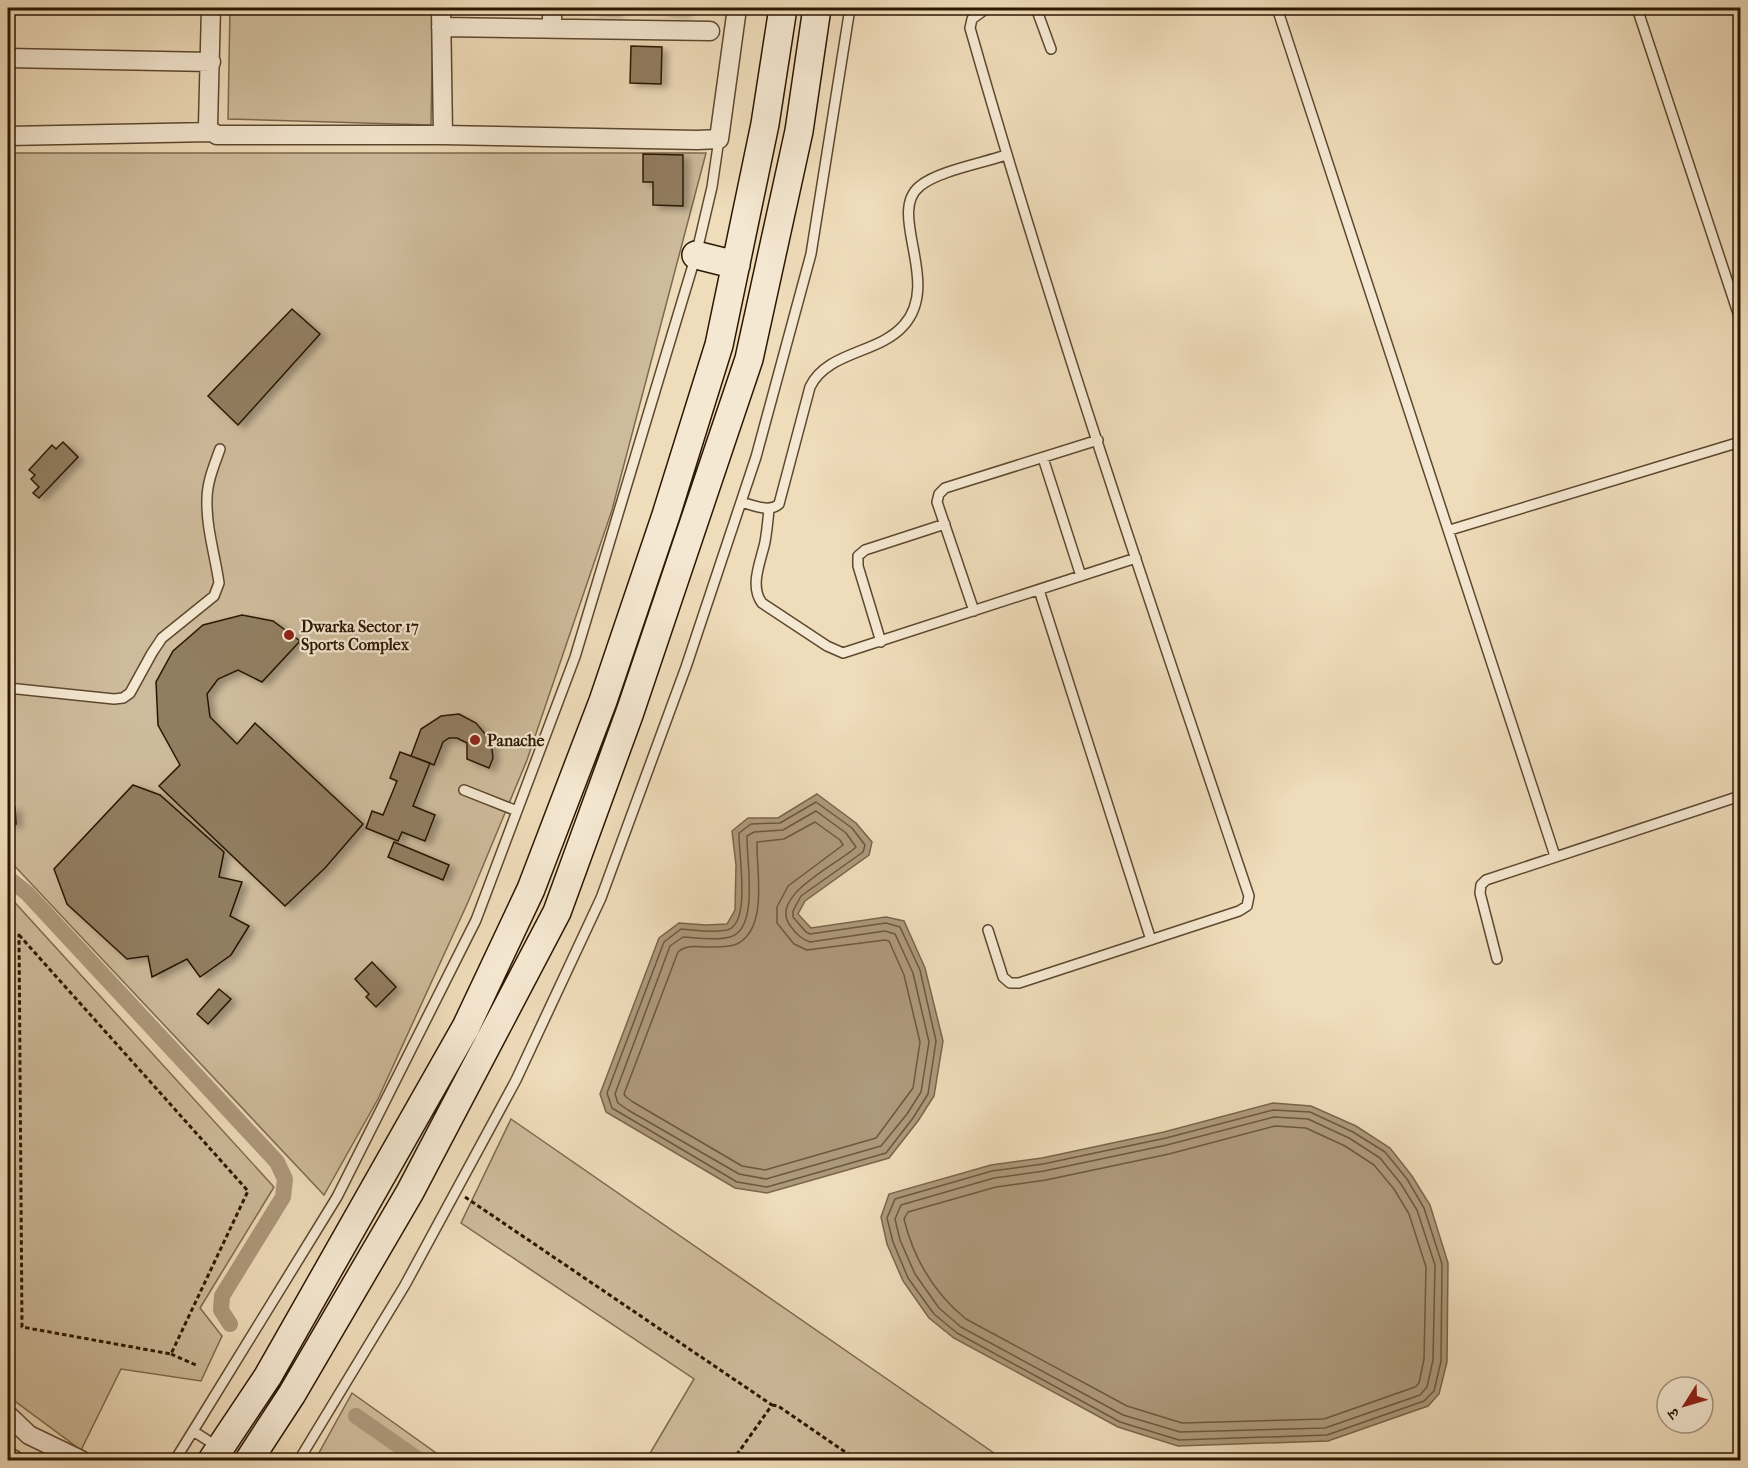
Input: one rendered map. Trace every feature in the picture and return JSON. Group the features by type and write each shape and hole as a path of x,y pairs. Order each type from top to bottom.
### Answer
{"main road":[{"path":"216,1455 268,1376 465,1027 531,890 603,701 666,515 719,345 765,124 783,8"},
{"path":"249,1461 292,1394 410,1192 557,912 638,690 748,358 800,131 817,8"},
{"path":"696,255 736,265"}],"street":[{"path":"211,8 208,125 217,135 443,135 719,139 737,8"},
{"path":"441,8 443,135"},
{"path":"552,8 552,28"},
{"path":"441,27 710,31"},
{"path":"8,58 211,62"},
{"path":"8,136 212,132"},
{"path":"8,1415 29,1435 81,1461"},
{"path":"8,1456 14,1461"}],"lane":[{"path":"298,1461 405,1285 516,1080 601,898 686,667 756,457 811,254 850,8"},
{"path":"987,8 972,19 970,27 1006,155 1136,558 1249,896 1247,906 1239,911 1019,983 1010,983 1003,977 988,930"},
{"path":"1036,8 1051,49"},
{"path":"1277,8 1556,856"},
{"path":"1638,8 1740,319"},
{"path":"175,1461 337,1197 476,920 575,657 696,255 712,187 719,139"},
{"path":"741,502 769,509 779,504 813,381 833,364 897,333 906,324 915,306 919,278 907,209 914,191 935,177 1006,155"},
{"path":"974,611 937,502 939,494 945,488 1098,440"},
{"path":"1450,530 1740,442"},
{"path":"8,688 114,699 123,698 130,693 162,638 206,603 218,588 207,513 207,498 210,477 220,449"},
{"path":"1043,458 1081,576"},
{"path":"769,509 765,542 757,576 758,598 762,603 836,650 843,652 881,642 1136,558"},
{"path":"881,642 858,566 858,556 865,550 945,524"},
{"path":"1039,590 1151,940"},
{"path":"464,790 517,811"},
{"path":"1497,959 1480,893 1481,885 1495,876 1740,796"},
{"path":"193,1431 216,1455"}],"path":[{"path":"171,1354 248,1191 20,935 22,1327 171,1354 196,1365"},
{"path":"456,1191 857,1461"},
{"path":"733,1461 772,1405"}],"shaded area":[{"path":"230,8 433,8 431,125 228,119"},
{"name":"Dwarka Sector 17 Sports Complex","path":"8,153 706,153 612,510 527,760 468,902 378,1099 324,1195 8,859"},
{"path":"8,895 274,1187 200,1308 222,1336 201,1381 121,1369 81,1450 8,1396"},
{"path":"511,1119 1004,1460 646,1460 694,1379 461,1223"},
{"path":"352,1393 446,1460 315,1460"}],"water":[{"path":"817,794 856,823 872,842 869,855 805,901 798,914 811,928 886,917 904,921 925,968 943,1041 934,1096 889,1158 767,1193 735,1188 606,1112 600,1094 659,938 679,923 727,924 735,910 736,865 732,831 748,818 778,818"},
{"path":"1273,1103 1311,1106 1356,1126 1390,1148 1412,1176 1430,1205 1448,1263 1447,1362 1439,1394 1428,1406 1328,1441 1178,1446 1118,1427 954,1338 929,1318 903,1281 887,1244 881,1217 889,1194 991,1165 1042,1158 1164,1132"}],"building":[{"path":"593,8 617,8 616,14 592,12"},
{"path":"662,8 685,8 684,14 661,11"},
{"path":"631,46 662,47 661,84 630,83"},
{"path":"643,154 683,155 683,206 653,205 653,182 643,182"},
{"path":"292,309 320,334 238,425 208,396"},
{"path":"63,442 78,457 39,498 33,493 39,487 31,479 35,475 29,470 52,445 56,449"},
{"path":"242,615 273,621 300,641 262,682 238,670 218,679 207,694 210,717 237,744 255,723 363,824 325,868 285,906 159,786 180,765 158,725 156,682 173,651 203,625"},
{"name":"Panache","path":"459,714 476,723 491,741 493,758 489,768 467,759 467,743 457,738 449,738 443,742 434,765 411,756 421,729 441,716"},
{"path":"400,752 430,763 413,806 435,815 425,841 402,832 398,841 366,828 372,811 383,815 397,781 390,778"},
{"path":"133,785 160,795 224,852 219,877 242,882 230,916 249,926 231,955 200,977 187,959 152,977 148,956 127,959 67,904 54,869"},
{"path":"15,807 16,824 8,824 8,808"},
{"path":"394,842 449,865 443,880 388,857"},
{"path":"372,962 396,987 376,1007 366,997 369,994 355,979"},
{"path":"219,989 231,999 208,1024 197,1014"}],"waterway":[{"path":"8,878 27,893 277,1162 285,1179 283,1197 222,1296 221,1310 230,1324"},
{"path":"356,1416 419,1460"}],"place":[{"name":"Dwarka Sector 17 Sports Complex","path":"289,635"},
{"name":"Panache","path":"475,740"}]}
